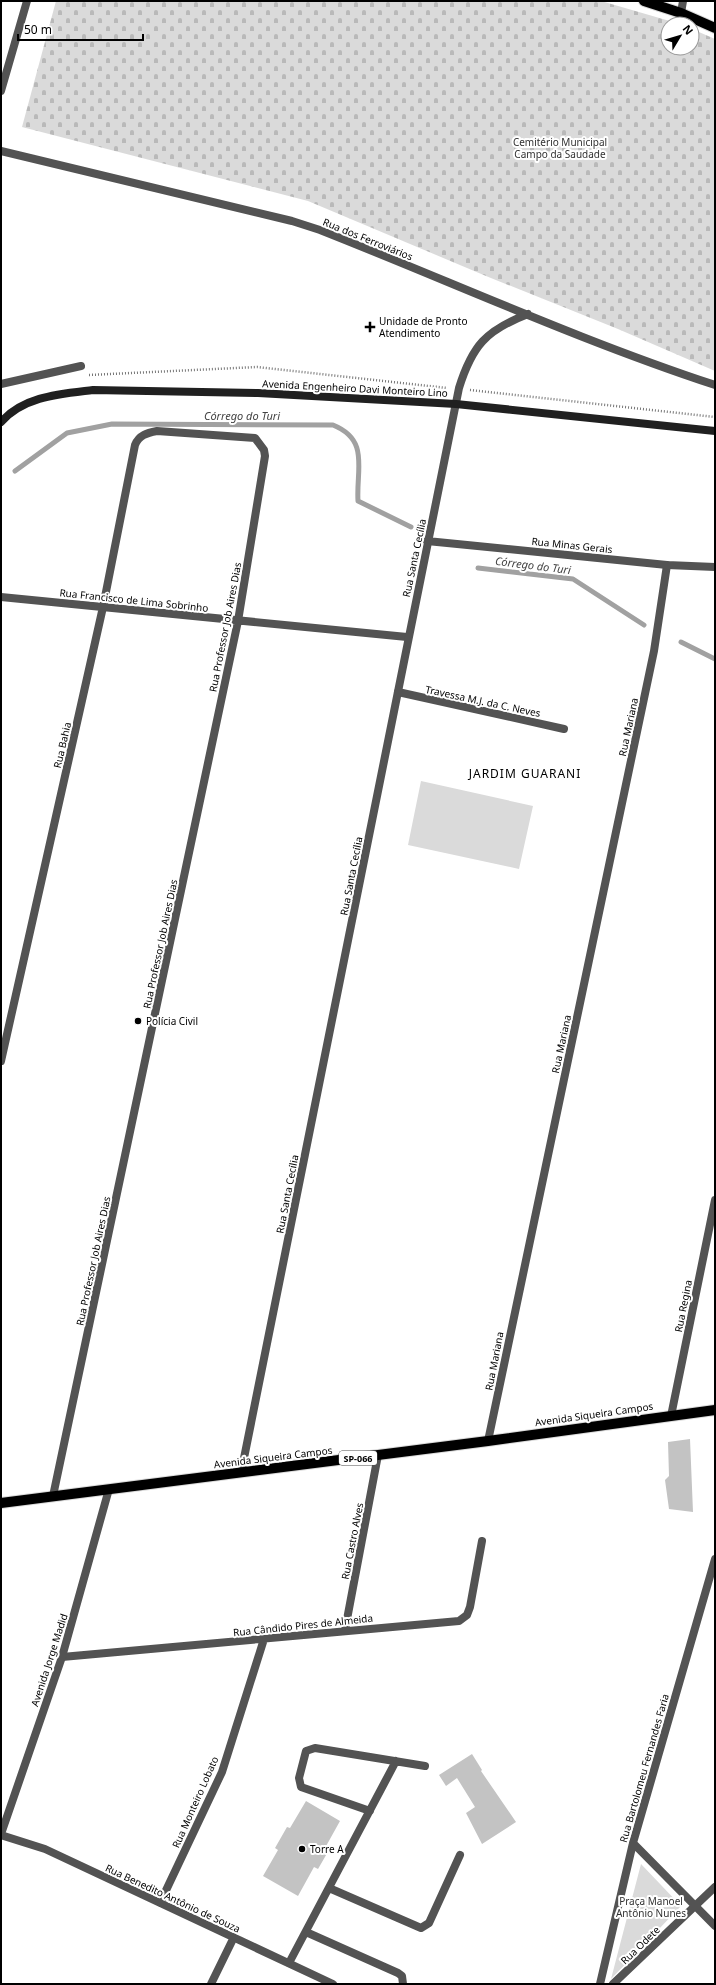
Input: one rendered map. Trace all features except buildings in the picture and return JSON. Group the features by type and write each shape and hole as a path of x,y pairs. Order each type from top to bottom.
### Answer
{"main road":[{"path":"644,1 715,28"},
{"name":"Avenida Engenheiro Davi Monteiro Lino","path":"1,422 16,408 30,401 65,393 92,390 258,393 456,404 715,431"},
{"name":"Avenida Siqueira Campos","path":"1,1503 488,1441 715,1410"}],"street":[{"path":"1,91 28,1"},
{"path":"681,14 683,1"},
{"name":"Rua dos Ferroviários","path":"1,151 292,221 376,252 676,372 715,385"},
{"name":"Rua Santa Cecília","path":"241,1473 427,541 464,371 474,350 485,338 497,328 528,314"},
{"path":"1,384 80,366"},
{"name":"Rua Bahia","path":"1,1061 103,607 135,446 138,439 144,435 157,431 249,437 255,438 260,442"},
{"name":"Rua Professor Job Aires Dias","path":"53,1496 238,620 265,456 260,442"},
{"name":"Rua Minas Gerais","path":"427,541 667,565 715,567"},
{"name":"Rua Mariana","path":"488,1441 654,651 667,565"},
{"name":"Rua Francisco de Lima Sobrinho","path":"1,596 408,637"},
{"name":"Travessa M.J. da C. Neves","path":"398,692 564,729"},
{"name":"Rua Regina","path":"671,1416 712,1222 715,1200"},
{"name":"Rua Castro Alves","path":"345,1630 378,1455"},
{"name":"Avenida Jorge Madid","path":"1,1834 62,1657 109,1489"},
{"name":"Rua Cândido Pires de Almeida","path":"62,1657 264,1639 345,1630 459,1621 467,1615 470,1607 482,1541"},
{"name":"Rua Bartolomeu Fernandes Faria","path":"600,1984 633,1843 715,1559"},
{"name":"Rua Monteiro Lobato","path":"160,1903 222,1772 264,1639"},
{"path":"370,1811 301,1787 299,1778 306,1751 315,1748 425,1766"},
{"path":"289,1963 396,1761"},
{"name":"Rua Benedito Antônio de Souza","path":"1,1834 45,1849 289,1963 316,1980 333,1984"},
{"path":"633,1843 715,1926"},
{"path":"329,1888 421,1928 429,1923 460,1855"},
{"name":"Rua Odete","path":"613,1984 715,1887"},
{"path":"306,1932 398,1973 402,1976 403,1984"},
{"path":"211,1984 234,1937"}],"green space":[{"name":"Cemitério Municipal Campo da Saudade","path":"56,1 601,1 660,18 660,56 700,56 700,32 715,39 715,371 618,329 486,276 308,201 22,127"},
{"path":"421,781 533,806 519,869 408,845"},
{"name":"Praça Manoel Antônio Nunes","path":"641,1864 681,1906 611,1979"}],"waterway":[{"name":"Córrego do Turi","path":"15,471 67,433 112,424 333,425 345,431 357,447 359,457 358,501 411,527"},
{"name":"Córrego do Turi","path":"478,568 573,579 644,625"},
{"name":"Córrego do Turi","path":"681,642 715,659"}],"place":[{"name":"Unidade de Pronto Atendimento","path":"370,327"},
{"name":"Polícia Civil","path":"138,1021"},
{"name":"Torre A","path":"302,1849"}],"district":[{"name":"JARDIM GUARANI","path":"525,773"}]}
